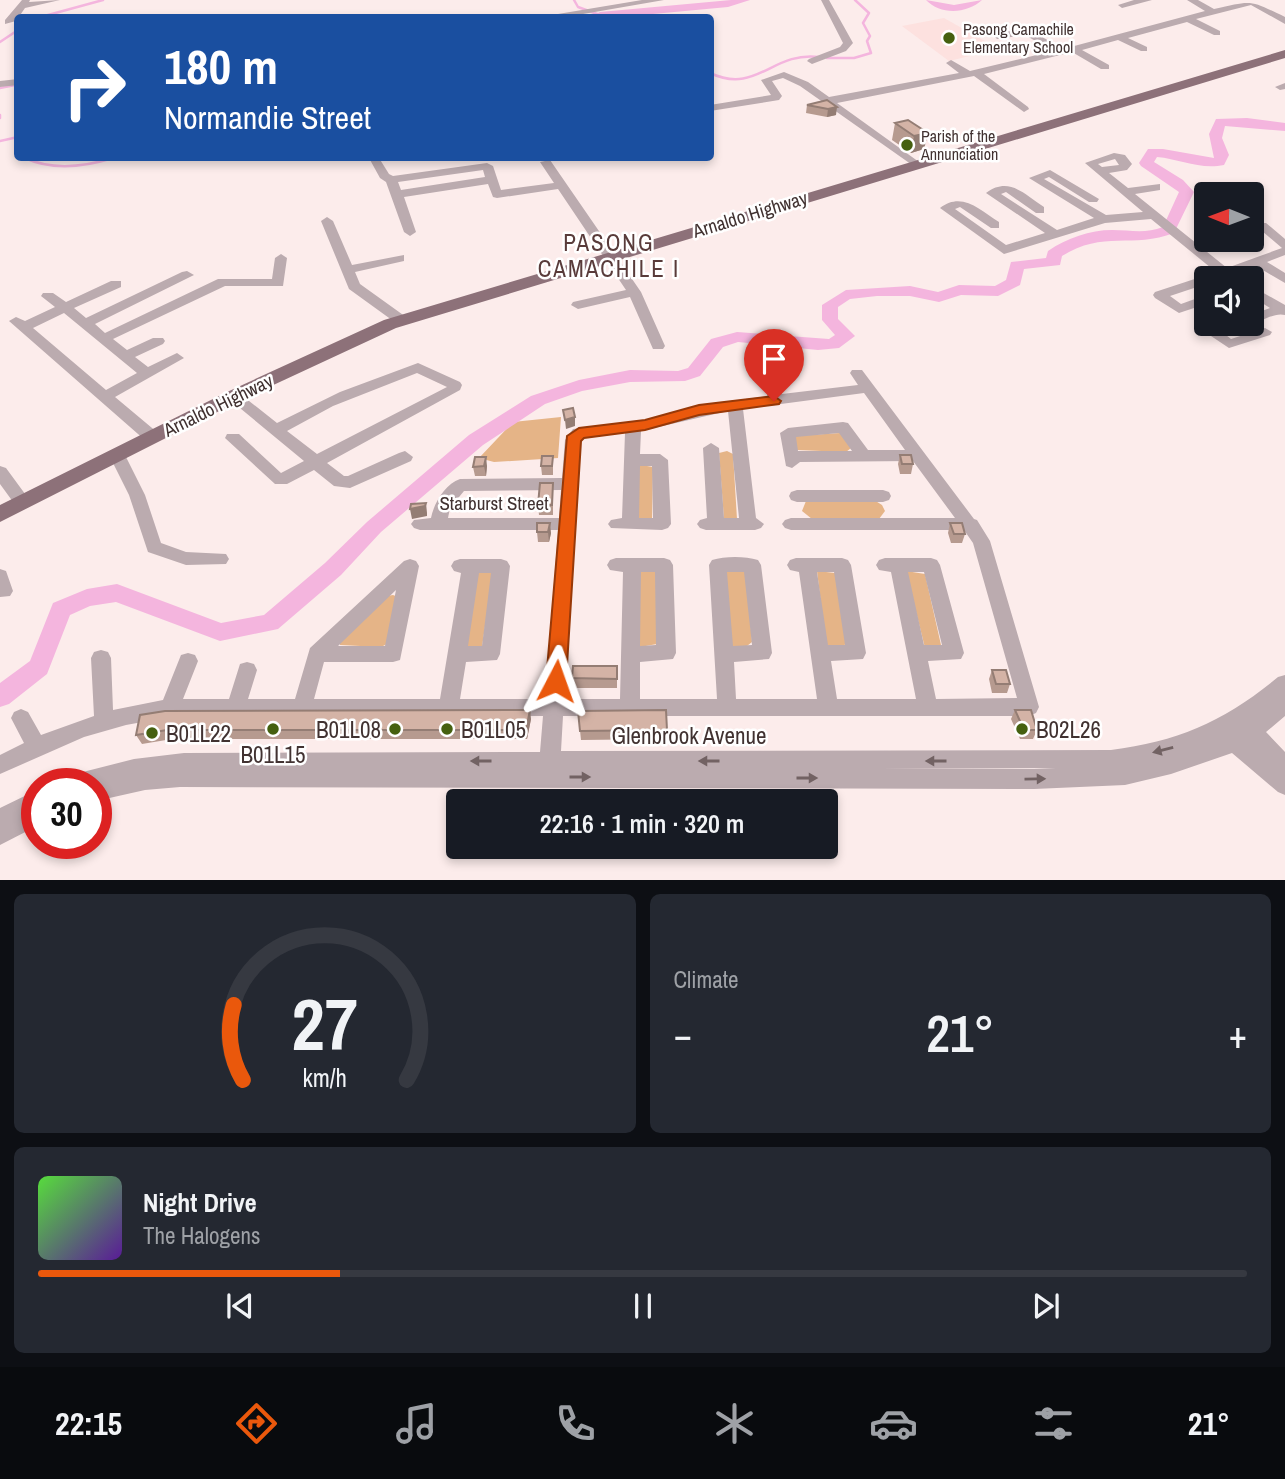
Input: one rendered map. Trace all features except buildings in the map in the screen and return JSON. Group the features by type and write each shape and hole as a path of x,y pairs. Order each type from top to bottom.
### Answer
{"main road":[{"name":"Arnaldo Highway","path":"0,514 234,396 390,325 1285,54"}],"street":[{"path":"24,3 56,0"},
{"path":"557,14 613,0"},
{"path":"585,8 660,0"},
{"path":"1122,5 1148,0"},
{"path":"1191,0 1213,12"},
{"path":"817,59 843,49 848,43 826,1"},
{"path":"827,102 907,89 974,74 1250,1 1285,21"},
{"path":"8,22 14,18"},
{"path":"1188,19 1217,33"},
{"path":"1000,37 1026,32 1105,67"},
{"path":"1119,37 1143,49"},
{"path":"951,63 974,74 1024,109"},
{"path":"714,107 775,98 778,96 766,80 780,74 804,84 915,164"},
{"path":"376,161 384,176 391,180 410,232"},
{"path":"391,180 485,162 495,191 502,195 563,185"},
{"path":"547,162 634,292 657,346"},
{"path":"1100,171 1217,266"},
{"path":"397,194 490,180"},
{"path":"1126,192 1156,187"},
{"path":"1077,203 1104,219"},
{"path":"1025,215 1055,234"},
{"path":"977,231 1004,250 1104,219 1154,215"},
{"path":"327,221 354,286 390,325"},
{"path":"1264,228 1285,244"},
{"path":"1248,266 1285,251"},
{"path":"105,338 223,282 278,283 281,258"},
{"path":"347,270 399,258"},
{"path":"1257,261 1285,279"},
{"path":"86,323 187,275"},
{"path":"116,284 20,324 152,437"},
{"path":"1194,285 1160,295 1179,309 1194,302"},
{"path":"578,305 634,292"},
{"path":"48,296 86,323 147,374"},
{"path":"1264,298 1283,310"},
{"path":"1264,317 1283,310"},
{"path":"1217,336 1229,344 1253,336"},
{"path":"125,356 158,341"},
{"path":"104,397 177,358"},
{"path":"233,438 281,480 453,390 455,385 418,368 336,399 277,430"},
{"path":"774,401 775,368"},
{"path":"0,765 37,747 104,722 170,708 1029,707 981,541 858,373"},
{"path":"550,761 573,440 579,433 633,426 667,411 774,401 869,388"},
{"path":"234,396 345,483 405,457"},
{"path":"735,405 752,524 711,524 707,448 740,447"},
{"path":"632,460 660,460 662,524 624,524 632,460 633,426"},
{"path":"864,456 843,427 788,433 792,460 918,455"},
{"path":"117,455 137,495 154,547 171,557 188,560 220,559"},
{"path":"0,471 22,502"},
{"name":"Starburst Street","path":"567,524 429,524 460,485 570,484"},
{"path":"889,524 882,492 797,494 796,524 889,524 971,524"},
{"path":"629,708 631,654 624,565 664,565 666,653 631,654"},
{"path":"724,654 762,653 752,565 718,565 727,707"},
{"path":"820,653 856,653 842,565 802,565 828,707"},
{"path":"916,653 954,653 931,565 891,565 928,707"},
{"path":"302,708 317,654 410,566 393,654 317,654"},
{"path":"449,708 466,566 501,566 490,654 457,653"},
{"path":"101,658 104,722"},
{"path":"170,708 188,661"},
{"path":"236,708 247,670"},
{"name":"Glenbrook Avenue","path":"112,774 134,768 184,762 1111,759 1237,731 1285,683"},
{"name":"Glenbrook Avenue","path":"112,787 180,777 1034,779 1107,776 1171,765 1285,704"},
{"path":"21,718 37,747"},
{"path":"1237,731 1285,766"},
{"path":"1237,731 1285,785"},
{"path":"0,819 21,808"},
{"path":"0,835 21,823"}],"shaded area":[{"name":"Pasong Camachile Elementary School","path":"944,18 999,49 949,61 902,26"},
{"path":"561,417 558,458 494,462 479,458 513,422"},
{"path":"840,433 851,448 846,452 797,450 795,436"},
{"path":"727,451 733,454 737,519 724,519 719,453"},
{"path":"638,467 653,467 652,519 638,519"},
{"path":"874,500 882,505 885,511 879,519 812,519 802,511 806,501"},
{"path":"649,568 657,573 657,644 640,647 637,573"},
{"path":"737,568 746,573 752,642 742,650 731,646 726,572"},
{"path":"493,571 482,647 467,647 475,573"},
{"path":"817,571 835,573 847,641 844,646 833,648 826,644"},
{"path":"906,571 925,574 941,645 925,648"},
{"path":"387,596 398,597 387,644 381,647 340,645"}],"waterway":[{"path":"52,14 103,0"},
{"path":"574,0 578,7 597,14"},
{"path":"612,14 728,4 745,0"},
{"path":"827,58 854,58 871,53 867,41 870,36 863,23 869,13 855,0"},
{"path":"931,0 936,4 954,8 977,0"},
{"path":"0,42 14,33"},
{"path":"714,74 740,79 789,60 819,57"},
{"path":"0,88 14,85"},
{"path":"0,697 39,667 61,609 87,598 117,593 220,632 270,623 333,569 374,527 476,440 538,400 579,386 630,376 679,377 694,372 717,343 737,337 833,344 846,336 830,320 830,305 846,295 910,291 939,297 959,290 998,291 1014,282 1017,265 1054,262 1054,254 1092,237 1142,237 1169,230 1187,192 1178,183 1146,163 1153,152 1202,162 1219,162 1222,155 1216,142 1216,134 1221,122 1285,127"},
{"path":"0,141 14,138"},
{"path":"33,161 58,166 102,161"}],"place":[{"name":"Pasong Camachile Elementary School","path":"949,38"},
{"name":"Parish of the Annunciation","path":"907,145"},
{"name":"B01L15","path":"273,729"},
{"name":"B01L08","path":"395,729"},
{"name":"B01L05","path":"447,729"},
{"name":"B02L26","path":"1022,729"},
{"name":"B01L22","path":"152,733"}],"district":[{"name":"PASONG CAMACHILE I","path":"609,255"}],"route":[{"path":"556,681 573,440 579,433 645,425 699,410 774,401"}]}
